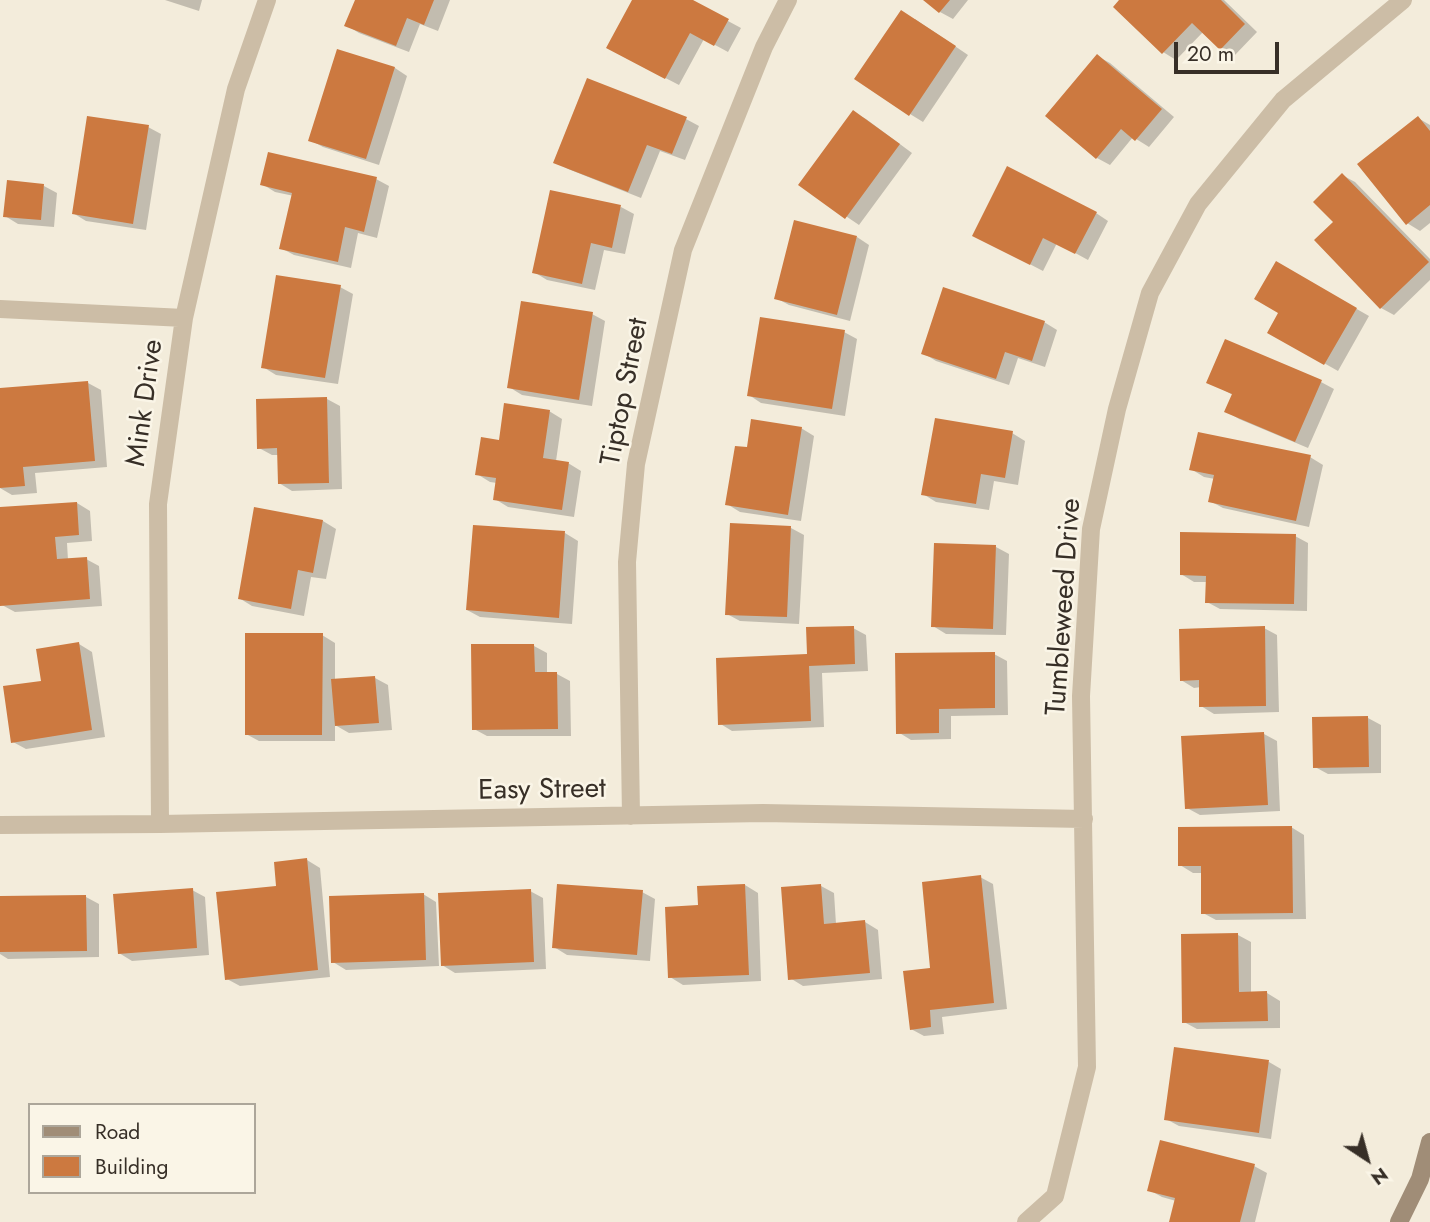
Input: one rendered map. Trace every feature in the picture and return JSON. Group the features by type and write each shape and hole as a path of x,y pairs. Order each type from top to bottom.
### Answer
{"street":[{"name":"Mink Drive","path":"160,824 158,504 184,317 236,89 267,0"},
{"name":"Tiptop Street","path":"631,816 627,562 636,464 683,250 764,47 788,0"},
{"name":"Tumbleweed Drive","path":"1026,1222 1055,1196 1087,1067 1081,696 1091,528 1116,409 1150,293 1198,204 1283,100 1403,0"},
{"path":"0,309 184,317"},
{"name":"Easy Street","path":"0,825 763,813 1084,818"},
{"path":"1399,1222 1420,1179 1430,1142"}],"building":[{"path":"355,0 434,0 424,25 407,18 396,46 344,26"},
{"path":"632,0 693,0 729,19 714,46 690,33 665,79 606,48"},
{"path":"923,0 950,0 939,13"},
{"path":"1119,0 1221,0 1245,24 1220,50 1192,23 1162,54 1113,7"},
{"path":"901,10 956,46 909,116 854,79"},
{"path":"337,49 395,67 366,159 308,141"},
{"path":"1097,54 1162,109 1135,141 1121,129 1096,159 1045,116"},
{"path":"587,78 687,117 672,154 647,145 628,192 553,163"},
{"path":"853,110 900,144 845,219 798,185"},
{"path":"87,116 149,125 133,224 72,214"},
{"path":"1418,116 1430,131 1430,205 1406,225 1357,164"},
{"path":"268,152 377,177 364,232 345,227 338,262 279,249 292,193 260,185"},
{"path":"1007,166 1097,212 1075,254 1043,238 1030,265 972,236"},
{"path":"1342,173 1429,262 1380,309 1314,240 1333,222 1313,202"},
{"path":"7,180 44,184 41,220 3,217"},
{"path":"550,190 621,205 612,248 591,243 582,284 532,273"},
{"path":"794,220 857,236 837,315 774,299"},
{"path":"1276,261 1357,308 1324,365 1267,333 1278,313 1254,299"},
{"path":"276,275 341,285 325,378 261,368"},
{"path":"943,287 1045,321 1032,361 1005,352 996,379 921,354"},
{"path":"521,301 593,312 579,400 507,388"},
{"path":"760,317 845,330 832,409 747,396"},
{"path":"1225,339 1322,380 1295,442 1224,412 1232,394 1206,383"},
{"path":"88,381 95,461 23,467 25,486 0,488 0,388"},
{"path":"327,397 329,483 278,484 277,448 257,449 256,399"},
{"path":"504,403 550,410 543,458 569,462 562,510 493,500 496,478 475,475 481,437 499,440"},
{"path":"935,418 1013,431 1005,478 981,474 976,504 921,495"},
{"path":"751,419 802,427 788,515 725,505 735,446 747,447"},
{"path":"1198,432 1311,455 1296,521 1208,502 1214,475 1189,470"},
{"path":"77,502 79,535 55,537 57,559 87,557 90,599 0,606 0,507"},
{"path":"254,507 323,520 313,573 298,570 291,609 238,599"},
{"path":"730,523 791,526 787,617 725,615"},
{"path":"473,525 565,531 559,618 466,610"},
{"path":"1180,532 1296,534 1294,604 1205,603 1206,576 1180,575"},
{"path":"934,543 996,545 993,629 931,627"},
{"path":"854,626 855,664 809,666 811,721 718,725 716,658 807,654 806,627"},
{"path":"1265,626 1266,706 1199,707 1199,680 1180,681 1179,629"},
{"path":"245,633 323,633 322,735 245,735"},
{"path":"79,642 92,730 11,743 3,686 41,681 36,649"},
{"path":"471,644 534,644 535,672 557,672 558,729 472,730"},
{"path":"995,652 995,708 939,709 939,733 896,734 895,653"},
{"path":"375,676 379,723 335,726 331,679"},
{"path":"1368,716 1369,767 1313,768 1312,717"},
{"path":"1264,732 1268,805 1185,809 1181,736"},
{"path":"1292,826 1293,913 1201,914 1201,866 1178,866 1178,827"},
{"path":"307,858 318,970 225,980 216,892 276,886 274,862"},
{"path":"981,875 994,1003 930,1010 931,1027 910,1030 903,971 930,968 922,882"},
{"path":"557,884 643,890 637,955 552,948"},
{"path":"745,884 749,975 668,978 665,907 698,905 697,886"},
{"path":"821,884 824,924 865,920 870,973 788,980 781,887"},
{"path":"193,888 197,948 118,954 113,894"},
{"path":"531,889 534,962 441,966 438,893"},
{"path":"424,893 426,960 331,963 329,896"},
{"path":"86,895 87,951 0,952 0,896"},
{"path":"1238,933 1239,992 1267,991 1268,1021 1182,1023 1181,934"},
{"path":"1174,1047 1269,1060 1259,1133 1164,1120"},
{"path":"1160,1140 1255,1164 1240,1222 1169,1222 1175,1198 1147,1191"}]}
